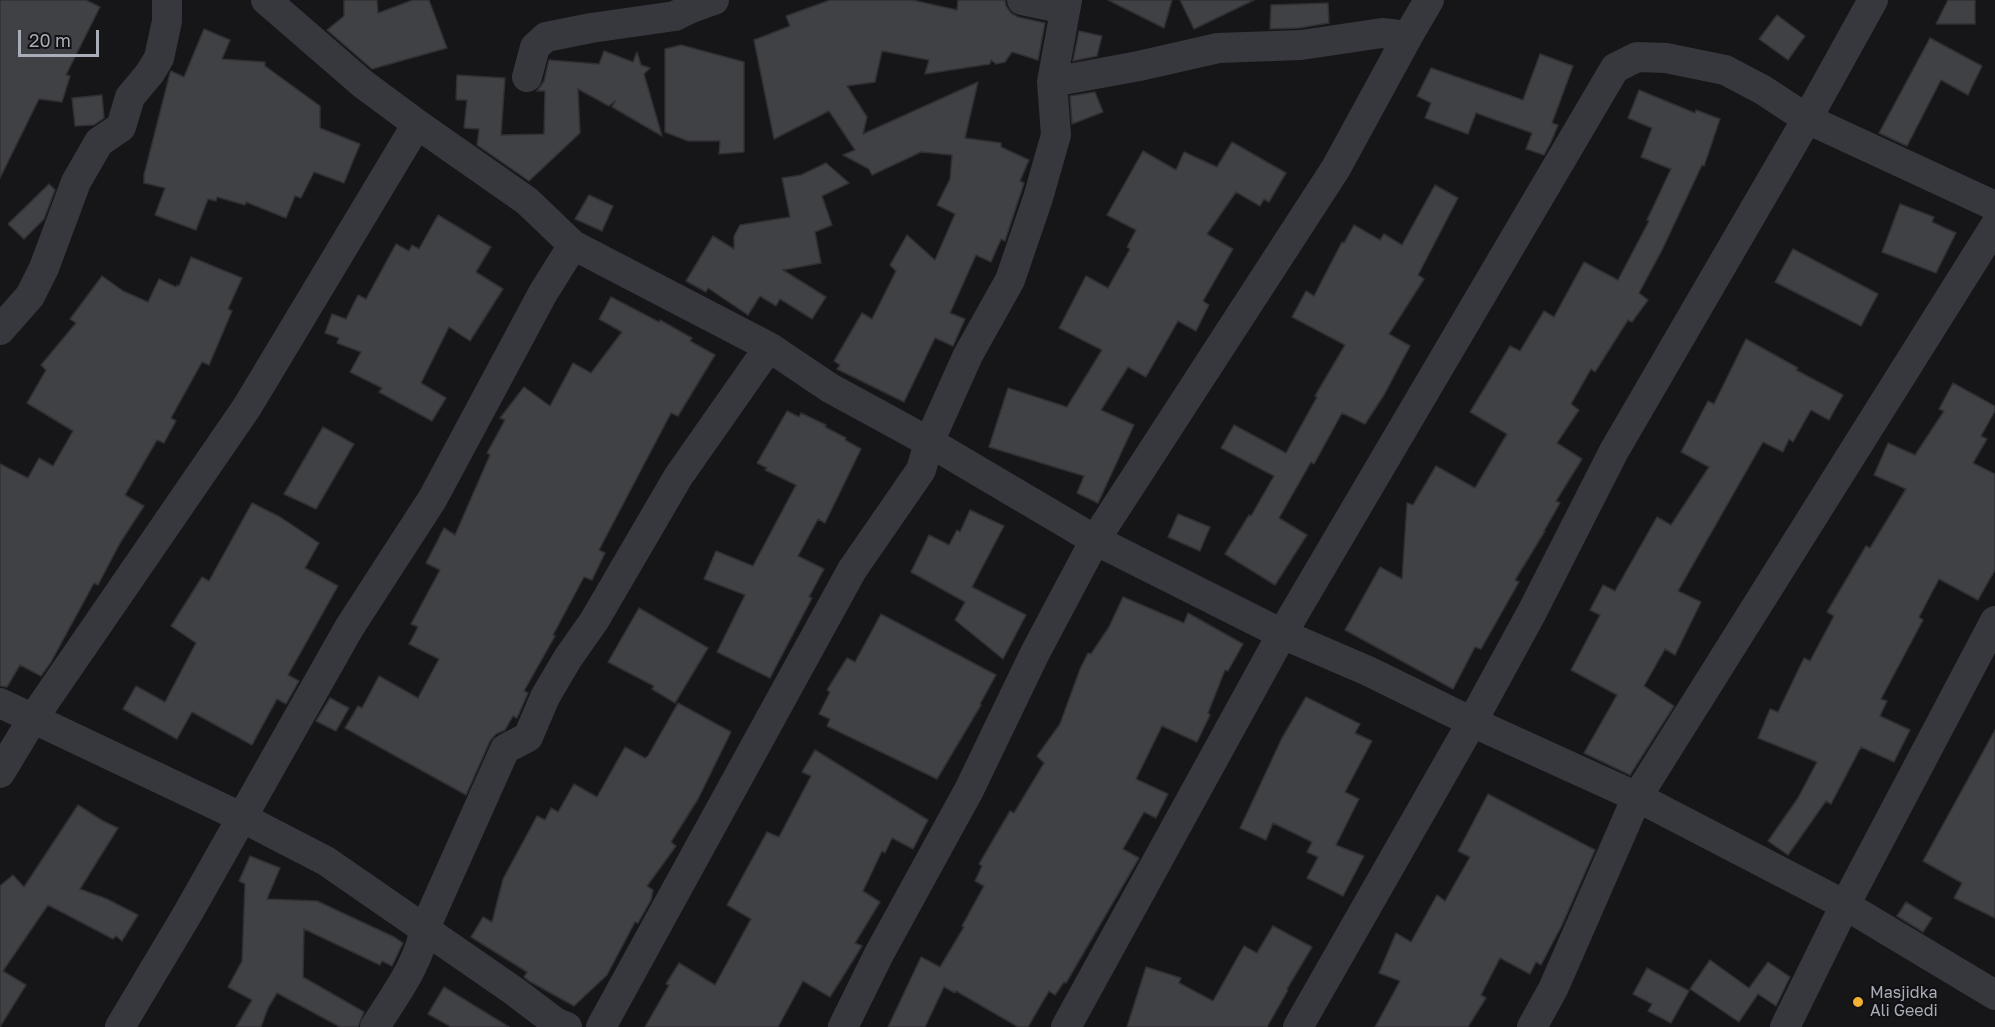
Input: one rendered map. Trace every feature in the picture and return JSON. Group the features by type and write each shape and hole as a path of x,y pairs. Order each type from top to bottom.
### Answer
{"street":[{"path":"0,330 30,296 44,268 76,182 99,142 121,127 130,97 159,58 167,21 167,0"},
{"path":"266,0 295,10 363,84 527,201 573,245 769,347 831,388 929,442 1095,540 1282,634 1368,671 1472,722 1637,797 1845,905 1995,995"},
{"path":"527,77 535,47 546,37 675,16 714,0"},
{"path":"601,1027 852,570 921,470 929,442 968,355 1010,280 1038,198 1056,135 1052,82 1066,4 1022,0"},
{"path":"843,1027 879,954 969,790 1035,652 1095,540 1336,168 1429,0"},
{"path":"1298,1027 1472,722 1532,612 1614,451 1807,119 1873,0"},
{"path":"1052,82 1218,48 1301,45 1382,33 1408,36"},
{"path":"1066,1027 1282,634 1615,68 1637,57 1666,58 1725,70 1763,90 1807,119 1995,206"},
{"path":"0,773 32,720 248,407 417,124"},
{"path":"1532,1027 1553,989 1637,797 1995,225"},
{"path":"120,1027 188,913 349,628 433,498 543,293 573,245"},
{"path":"375,1027 413,963 423,940 425,928 505,748 528,737 545,697 568,658 594,621 678,477 769,347"},
{"path":"1785,1027 1845,905 1995,621"},
{"path":"0,703 326,861 425,928 555,1022 567,1027"}],"building":[{"path":"0,0 86,0 100,7 66,75 70,76 62,102 39,99 0,178"},
{"path":"344,0 377,0 378,13 413,0 429,0 447,48 372,69 327,30 344,16"},
{"path":"830,0 912,0 957,10 958,0 1005,0 1011,13 1018,17 1045,23 1038,60 1012,52 1005,62 996,64 991,60 990,64 925,74 929,60 882,51 875,82 847,86 867,117 863,134 978,82 965,138 1001,143 1001,147 1029,160 1020,181 1024,183 1005,241 1001,239 991,262 976,255 950,313 965,319 953,346 935,338 904,402 837,369 840,365 834,361 862,313 872,319 896,271 890,265 907,235 935,260 955,214 937,205 950,179 952,155 921,152 872,175 869,169 843,155 855,150 829,111 774,139 754,40 790,26 786,16"},
{"path":"1108,0 1172,0 1164,28"},
{"path":"1180,0 1254,0 1194,29"},
{"path":"1948,0 1975,0 1975,24 1936,24"},
{"path":"1328,3 1329,23 1299,28 1270,29 1271,5"},
{"path":"1777,15 1805,36 1788,60 1759,39"},
{"path":"204,29 230,40 222,59 265,62 265,66 320,106 320,128 360,144 344,183 314,172 301,198 295,196 286,218 246,202 245,205 217,197 216,201 208,199 196,230 155,215 165,188 144,183 144,175 170,73 171,71 184,77"},
{"path":"1079,31 1102,36 1097,56 1073,61"},
{"path":"1930,38 1982,66 1968,95 1941,80 1907,146 1879,133"},
{"path":"681,45 744,62 744,152 719,154 720,141 688,141 665,132 665,49"},
{"path":"604,51 633,62 637,52 641,65 650,68 644,74 662,136 612,107 615,101 609,106 578,89 580,133 529,181 477,145 479,129 464,128 467,100 456,100 457,75 505,78 501,135 544,134 545,91 537,91 544,81 549,60 599,64"},
{"path":"1540,54 1573,66 1552,123 1558,125 1544,155 1526,149 1532,133 1476,113 1468,134 1425,118 1431,103 1417,96 1431,68 1523,100"},
{"path":"1639,90 1695,113 1696,110 1720,119 1704,166 1702,165 1639,293 1648,300 1632,322 1628,320 1595,372 1591,369 1571,404 1579,410 1557,443 1582,459 1556,501 1560,503 1545,531 1515,580 1519,582 1481,649 1475,647 1453,689 1345,630 1380,567 1402,579 1407,503 1413,505 1436,466 1475,488 1507,434 1470,412 1510,346 1520,351 1544,311 1554,317 1584,262 1618,280 1649,221 1647,220 1671,169 1641,157 1652,128 1628,118"},
{"path":"1095,92 1103,112 1072,124 1070,96"},
{"path":"102,95 104,118 94,125 75,126 72,98"},
{"path":"1232,142 1286,173 1269,202 1264,199 1260,206 1236,192 1207,234 1233,249 1203,301 1209,305 1196,331 1178,321 1146,377 1128,367 1101,410 1134,425 1098,503 1077,493 1084,476 989,447 1008,388 1067,407 1102,350 1059,328 1086,276 1108,288 1130,249 1127,247 1136,230 1107,215 1143,151 1176,170 1184,152 1217,167"},
{"path":"826,163 849,183 822,196 832,225 815,232 821,263 783,270 826,297 812,319 780,299 776,306 760,296 748,315 708,288 706,292 686,281 713,236 734,249 734,236 740,225 790,217 782,178 801,175"},
{"path":"49,184 55,190 44,219 24,239 8,224"},
{"path":"1435,185 1458,198 1418,275 1424,279 1389,334 1410,346 1384,395 1365,424 1342,413 1314,464 1311,462 1279,518 1307,535 1275,585 1225,554 1249,515 1251,516 1274,476 1221,448 1234,425 1286,453 1317,397 1315,396 1345,345 1292,317 1306,291 1314,296 1342,242 1344,243 1354,225 1380,240 1384,234 1402,245"},
{"path":"589,195 613,206 602,231 575,219"},
{"path":"1900,204 1934,217 1932,222 1956,233 1936,273 1882,252"},
{"path":"438,215 491,247 476,272 503,289 470,341 449,327 421,383 446,398 432,421 379,392 382,388 350,372 361,352 337,343 339,338 325,333 332,314 346,319 358,295 366,299 396,244 409,251 412,245 419,249"},
{"path":"1793,249 1878,294 1861,326 1775,282"},
{"path":"191,257 242,278 228,309 232,311 209,365 202,362 171,418 176,421 164,443 157,440 125,495 144,506 120,543 98,585 94,583 51,662 41,676 20,665 7,687 0,686 0,464 28,478 39,458 53,466 73,431 27,403 46,370 41,365 76,323 70,319 102,276 123,291 148,302 159,279 176,287 179,286"},
{"path":"611,297 659,322 660,320 692,338 690,341 715,355 678,416 671,413 599,550 605,553 592,580 584,577 553,635 555,636 524,691 528,693 517,718 513,716 505,730 496,734 490,741 466,795 345,728 358,706 362,708 379,676 418,698 439,659 409,644 418,627 411,624 440,570 426,563 444,528 455,535 490,455 487,453 505,420 500,418 524,387 550,406 573,363 591,373 622,332 599,319"},
{"path":"1746,339 1798,368 1796,370 1843,395 1829,420 1811,410 1793,442 1789,439 1783,452 1763,442 1678,591 1701,602 1675,655 1665,649 1644,686 1674,706 1630,775 1584,753 1617,695 1571,670 1600,615 1590,610 1603,585 1615,591 1657,517 1671,525 1709,467 1681,452 1708,401 1714,404"},
{"path":"1953,383 1995,406 1995,411 1981,436 1987,439 1973,463 1995,474 1995,570 1978,600 1939,579 1919,617 1923,620 1881,699 1887,701 1880,716 1910,730 1894,762 1861,747 1831,804 1826,801 1788,855 1768,841 1798,798 1817,762 1758,738 1770,709 1778,712 1804,658 1810,661 1834,616 1827,612 1866,546 1870,548 1906,489 1874,475 1888,443 1915,455 1944,411 1939,409"},
{"path":"787,411 799,417 801,413 826,425 825,427 861,449 825,523 818,519 798,556 824,569 809,597 812,598 770,678 717,652 745,595 704,579 716,551 753,566 796,485 765,470 767,468 757,463"},
{"path":"323,427 354,444 316,509 284,494"},
{"path":"252,503 280,517 319,543 305,568 338,586 288,675 299,681 286,704 277,699 252,745 192,712 177,739 123,709 136,686 165,702 196,643 171,626 202,577 209,581"},
{"path":"970,510 1004,526 972,587 1026,615 1003,659 955,620 965,602 911,572 929,535 949,545 957,530 960,532"},
{"path":"1178,514 1210,527 1200,551 1168,537"},
{"path":"1123,597 1184,623 1188,613 1243,644 1228,671 1225,670 1208,713 1210,715 1197,742 1162,726 1136,779 1168,794 1156,818 1144,812 1123,849 1139,858 1066,983 1064,982 1055,995 1049,991 1028,1027 1018,1027 956,991 955,993 944,987 925,1027 888,1027 921,957 940,967 964,927 962,926 984,886 975,881 982,866 979,864 1010,811 1014,813 1044,763 1037,756 1060,724 1080,669 1088,653 1091,654 1109,627"},
{"path":"639,608 708,648 675,703 652,689 654,686 608,662"},
{"path":"881,614 996,675 937,779 827,726 830,719 819,714 830,692 827,690 847,658 855,662"},
{"path":"1306,697 1360,724 1355,733 1372,741 1345,792 1359,799 1336,845 1364,856 1343,896 1307,878 1318,857 1307,852 1312,842 1273,823 1266,840 1240,828 1282,738"},
{"path":"330,698 349,708 336,731 316,721"},
{"path":"678,703 731,732 698,799 671,842 676,846 647,886 653,890 651,900 638,923 635,922 607,975 574,1006 529,981 524,977 527,972 471,937 483,917 492,922 503,879 537,816 545,820 551,808 558,812 574,784 597,797 625,747 645,758 648,756"},
{"path":"1995,730 1995,918 1954,898 1962,883 1923,861"},
{"path":"815,750 928,820 913,849 892,838 885,853 882,851 863,891 880,902 855,943 862,946 830,997 803,981 778,1027 645,1027 679,963 715,985 751,919 727,905 767,832 779,837 811,776 802,772"},
{"path":"1488,794 1595,850 1562,925 1541,965 1536,962 1530,974 1500,958 1481,995 1486,998 1468,1027 1375,1027 1400,981 1379,973 1396,933 1411,942 1437,895 1445,901 1470,857 1458,851"},
{"path":"78,805 118,828 80,889 107,899 138,915 122,941 116,936 113,939 48,905 3,971 26,985 0,1027 0,886 13,875 24,887"},
{"path":"250,856 280,868 267,899 317,901 403,943 392,966 382,961 380,965 304,929 303,977 364,1012 358,1027 340,1027 277,993 261,1027 236,1027 252,1000 228,987 242,961 245,884 239,881"},
{"path":"1906,902 1932,918 1923,932 1897,916"},
{"path":"1273,926 1312,947 1267,1027 1127,1027 1146,967 1181,978 1179,983 1213,1001 1244,946 1257,953"},
{"path":"1710,960 1749,988 1768,962 1790,977 1776,1006 1758,994 1739,1022 1690,989"},
{"path":"1647,968 1689,991 1671,1023 1648,1011 1652,1004 1633,994"},
{"path":"444,987 509,1027 451,1027 428,1014"}],"place":[{"name":"Masjidka Ali Geedi","path":"1858,1002"}]}
